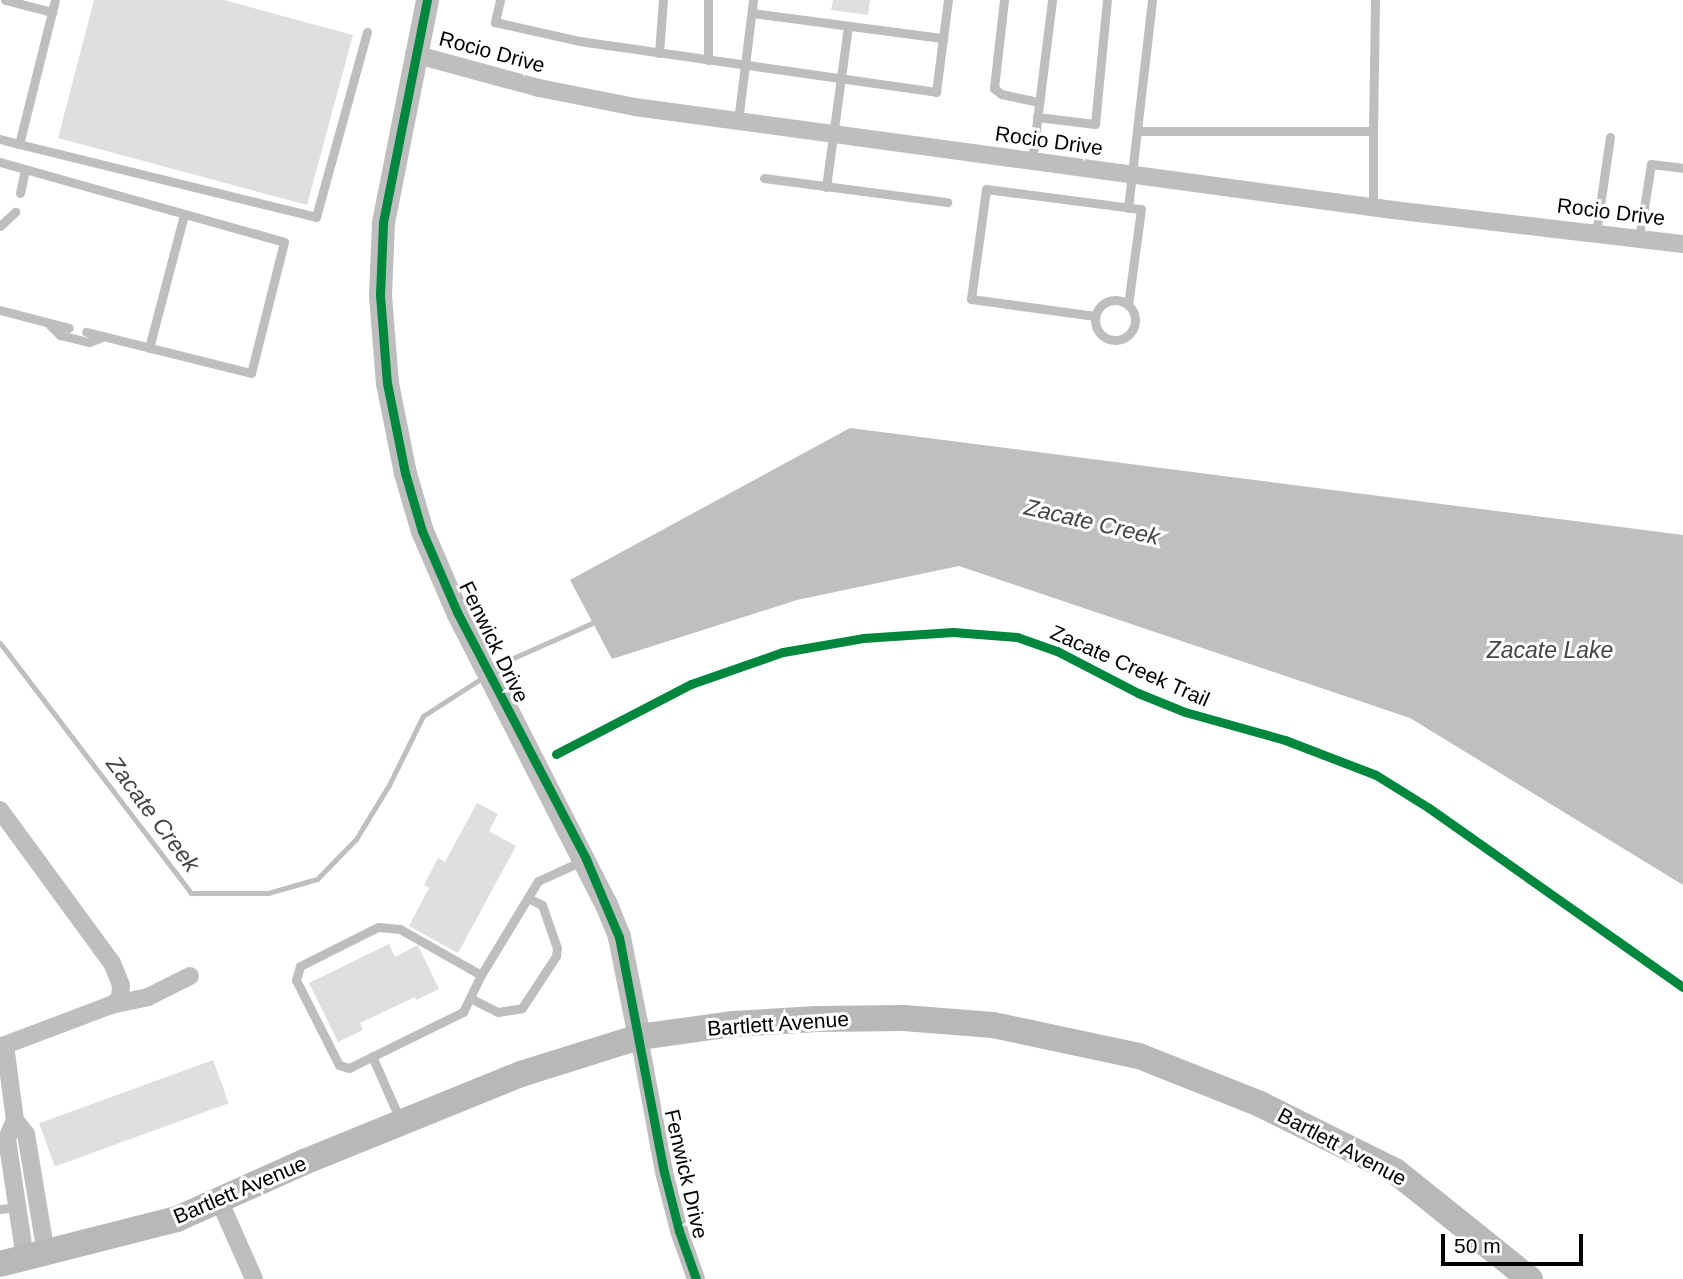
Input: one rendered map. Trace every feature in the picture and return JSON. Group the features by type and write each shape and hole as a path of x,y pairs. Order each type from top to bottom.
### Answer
{"main road":[{"name":"Bartlett Avenue","path":"24,1258 177,1219 401,1122 521,1074 639,1037 733,1024 904,1018 992,1025 1139,1056 1261,1104 1395,1171 1530,1279"}],"street":[{"name":"Fenwick Drive","path":"427,0 414,54 383,223 380,295 387,383 405,473 422,531 457,612 586,859 619,937 664,1172 679,1231 696,1279"},
{"name":"Rocio Drive","path":"414,54 539,88 635,107 1373,208 1683,244"},
{"path":"0,810 112,962 121,985 120,999 111,1005"},
{"path":"24,1258 26,1134 16,1121 3,1046 111,1005 148,997 190,976"},
{"path":"16,1121 7,1139 9,1208 24,1258"},
{"path":"219,1200 254,1279"}],"lane":[{"path":"5,0 52,12"},
{"path":"19,144 55,0"},
{"path":"500,0 495,22 579,41 936,92 948,0"},
{"path":"659,53 663,0"},
{"path":"708,0 708,60"},
{"path":"738,121 752,0"},
{"path":"1004,0 994,88 1001,94 1039,102"},
{"path":"1032,161 1052,0"},
{"path":"1037,117 1095,124 1107,0"},
{"path":"1128,208 1152,0"},
{"path":"1373,208 1375,0"},
{"path":"752,13 943,38"},
{"path":"827,187 849,26"},
{"path":"0,139 316,218 367,32"},
{"path":"1137,131 1373,131"},
{"path":"1596,233 1610,137"},
{"path":"0,162 284,242 251,373 86,332"},
{"path":"1639,239 1651,164 1683,168"},
{"path":"20,193 25,170"},
{"path":"764,178 947,202"},
{"path":"1095,316 971,299 986,188 1141,209 1128,305 1135,323 1124,339 1111,341 1100,335 1095,316 1097,309 1108,301 1128,305"},
{"path":"0,226 15,212"},
{"path":"149,348 184,215"},
{"path":"0,310 69,328"},
{"path":"47,322 60,335 89,342 103,336"},
{"path":"481,975 400,929 377,927 299,966 296,980 339,1065 349,1068 463,1012 481,975 538,881 586,859"},
{"path":"470,998 498,1012 522,1007 556,956 556,948 542,905 528,898"},
{"path":"372,1056 401,1122"}],"water":[{"name":"Zacate Lake","path":"850,428 1683,535 1683,885 1410,718 959,566 797,600 612,659 570,580"}],"building":[{"path":"94,0 224,0 353,35 307,205 58,138"},
{"path":"833,0 870,0 868,15 831,10"},
{"path":"477,803 498,814 489,831 516,846 458,953 409,926 429,888 424,885 438,858 445,862"},
{"path":"389,944 395,957 418,945 439,989 416,1000 415,997 360,1023 363,1030 338,1042 309,983"},
{"path":"213,1060 229,1103 55,1166 39,1123"}],"waterway":[{"name":"Zacate Creek","path":"511,659 599,620"},
{"name":"Zacate Creek","path":"0,643 191,893 268,893 317,879 356,839 389,785 423,716 482,678"}],"cycle path":[{"path":"427,0 383,223 380,295 387,383 405,473 422,531 457,612 586,859 619,937 664,1172 679,1231 696,1279"},
{"name":"Zacate Creek Trail","path":"556,754 691,684 783,652 863,638 953,632 1017,637 1057,651 1138,693 1185,712 1285,740 1376,775 1429,808 1683,987"}]}
